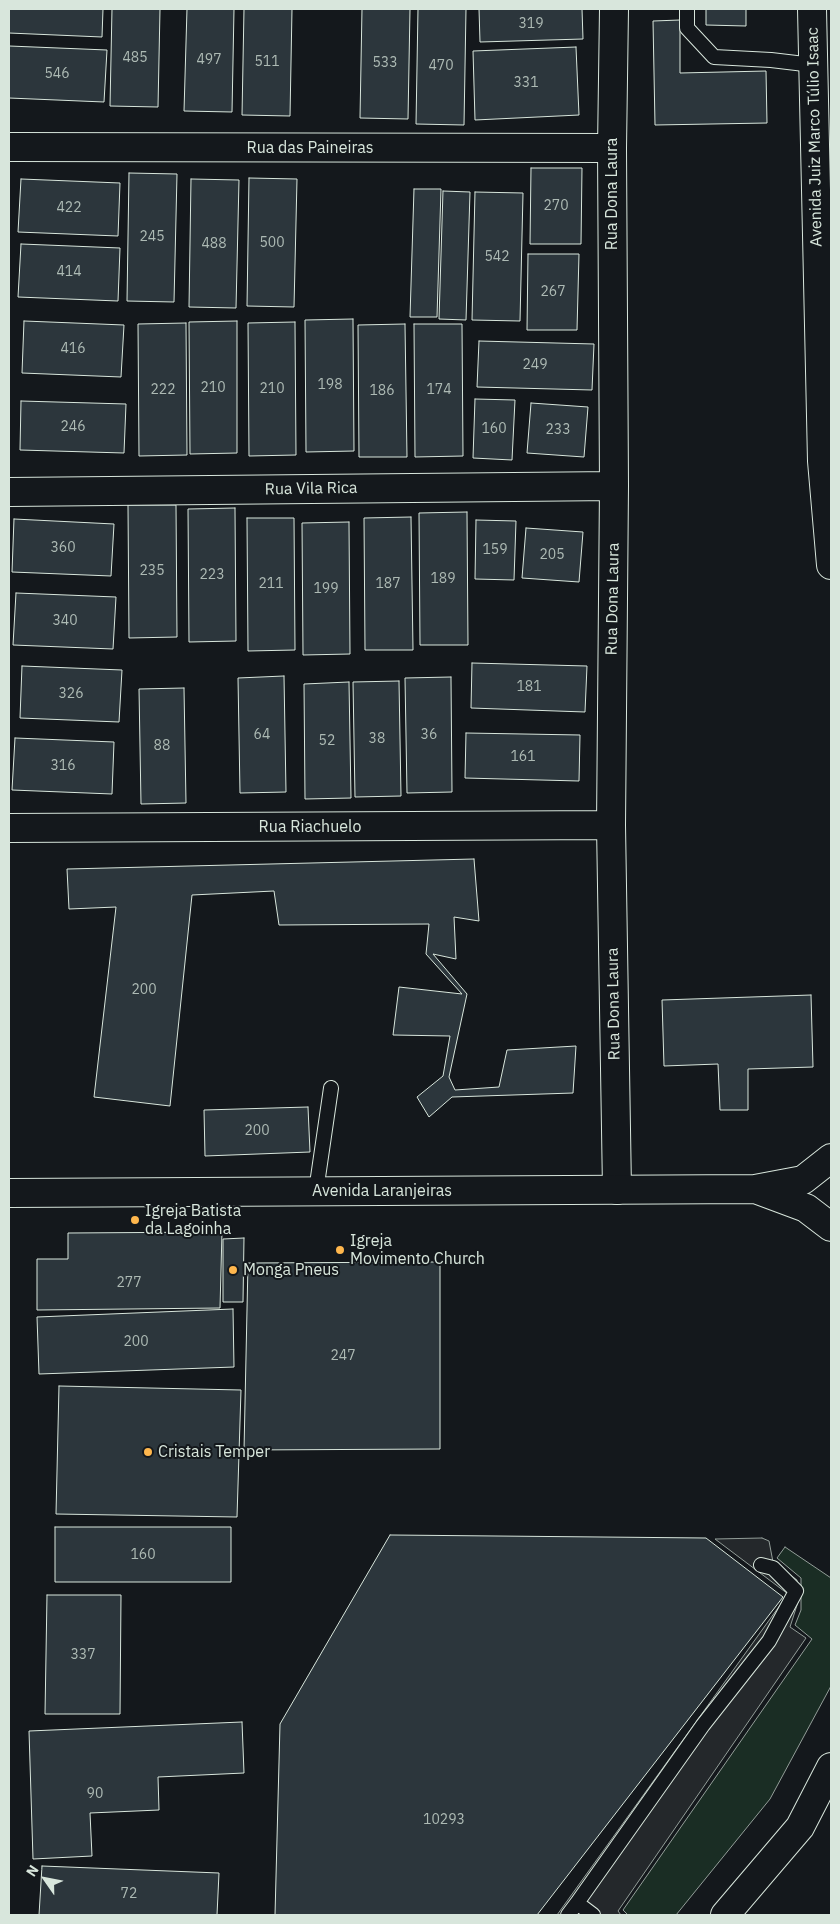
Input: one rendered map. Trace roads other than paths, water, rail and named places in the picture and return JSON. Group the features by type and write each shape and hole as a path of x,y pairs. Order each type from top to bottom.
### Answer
{"street":[{"name":"Rua Dona Laura","path":"614,9 612,148 614,486 611,825 617,1190"},
{"name":"Avenida Juiz Marco Túlio Isaac","path":"812,9 822,461 831,564"},
{"name":"Rua das Paineiras","path":"9,147 612,148"},
{"name":"Rua Vila Rica","path":"9,492 614,486"},
{"name":"Rua Riachuelo","path":"9,828 611,825"},
{"name":"Avenida Laranjeiras","path":"9,1193 755,1189 803,1180 831,1158"},
{"name":"Avenida Laranjeiras","path":"755,1189 806,1208 831,1226"},
{"path":"725,1915 800,1827 831,1767"}],"lane":[{"path":"687,9 687,28 714,57 771,60 813,65"},
{"path":"316,1192 331,1088"},
{"path":"568,1915 703,1725 769,1641 796,1591 773,1568 761,1565"},
{"path":"577,1903 593,1915"}],"place":[{"name":"Igreja Batista da Lagoinha","path":"135,1220"},
{"name":"Igreja Movimento Church","path":"340,1250"},
{"name":"Monga Pneus","path":"233,1270"},
{"name":"Cristais Temper","path":"148,1452"}]}
